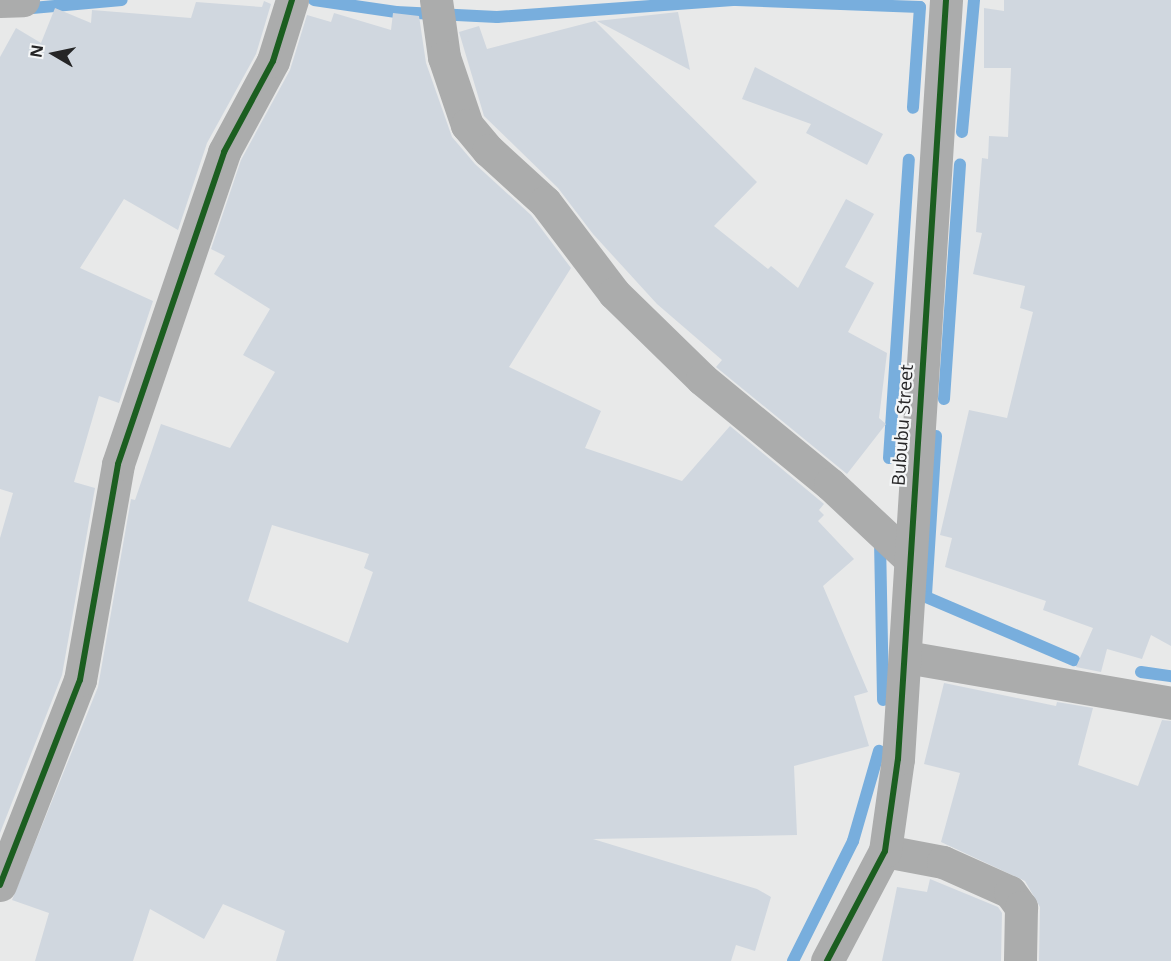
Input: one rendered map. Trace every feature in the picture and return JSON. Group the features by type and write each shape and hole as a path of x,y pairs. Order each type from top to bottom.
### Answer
{"street":[{"path":"0,1 23,0"},
{"path":"0,885 80,680 118,464 224,152 273,61 292,0"},
{"path":"436,0 444,57 467,125 481,142 545,202 614,292 702,379 830,483 908,557"},
{"name":"Bububu Street","path":"885,851 906,657 908,557 946,0"},
{"path":"0,16 9,1"},
{"path":"906,657 1171,703"},
{"path":"827,961 885,851 943,862 1010,892 1021,907 1020,961"}],"building":[{"path":"1004,0 1171,0 1171,646 1151,635 1142,659 1107,649 1101,672 1076,667 1093,628 1043,610 1046,601 945,567 952,538 940,535 969,410 1007,418 1033,312 1020,308 1025,286 973,274 982,233 976,232 982,158 988,159 989,136 1008,137 1011,68 984,68 984,8 1004,11"},
{"path":"264,1 271,4 256,54 207,143 178,230 124,199 80,268 153,301 119,403 99,396 74,482 95,488 62,675 0,833 0,538 13,493 0,489 0,57 16,28 41,43 55,8 91,23 92,10 191,18 196,2 262,7"},
{"path":"678,12 690,70 597,21"},
{"path":"334,13 391,30 393,13 419,16 426,63 452,137 475,164 531,215 571,268 509,367 601,411 585,448 682,481 730,426 824,504 819,510 824,515 818,521 854,559 823,586 868,692 854,696 869,746 794,766 797,835 593,839 757,889 771,897 755,951 736,945 731,961 276,961 285,931 223,904 204,939 150,909 133,961 35,961 49,913 12,900 98,687 131,499 135,500 161,424 230,448 275,372 243,355 270,309 214,274 225,256 211,249 241,160 290,70 307,15 331,22","holes":["272,525 369,554 364,568 373,572 348,643 248,601"]},
{"path":"595,21 757,182 714,226 768,269 771,266 798,288 846,199 874,214 845,267 874,283 848,332 887,353 879,418 886,424 847,474 716,367 722,360 657,304 593,234 558,188 484,116 459,32 479,26 487,49"},
{"path":"755,67 883,134 867,165 806,133 811,124 742,99"},
{"path":"944,683 1056,706 1057,702 1093,708 1078,765 1138,786 1162,720 1171,721 1171,961 1039,961 1040,907 1025,881 941,842 960,773 924,764"},
{"path":"930,879 998,907 1002,913 1001,961 882,961 897,887 927,892"}],"waterway":[{"path":"21,9 122,0"},
{"path":"314,0 396,12 497,17 736,0 920,7 913,108"},
{"path":"962,132 974,0"},
{"path":"889,458 909,160"},
{"path":"944,399 960,165"},
{"path":"936,436 926,597 1074,660"},
{"path":"880,541 883,700"},
{"path":"1141,672 1171,676"},
{"path":"793,961 853,841 879,751"}],"cycle path":[{"path":"0,885 80,680 118,464 224,152 273,61 292,0"},
{"path":"827,961 885,851 898,759 946,0"}]}
